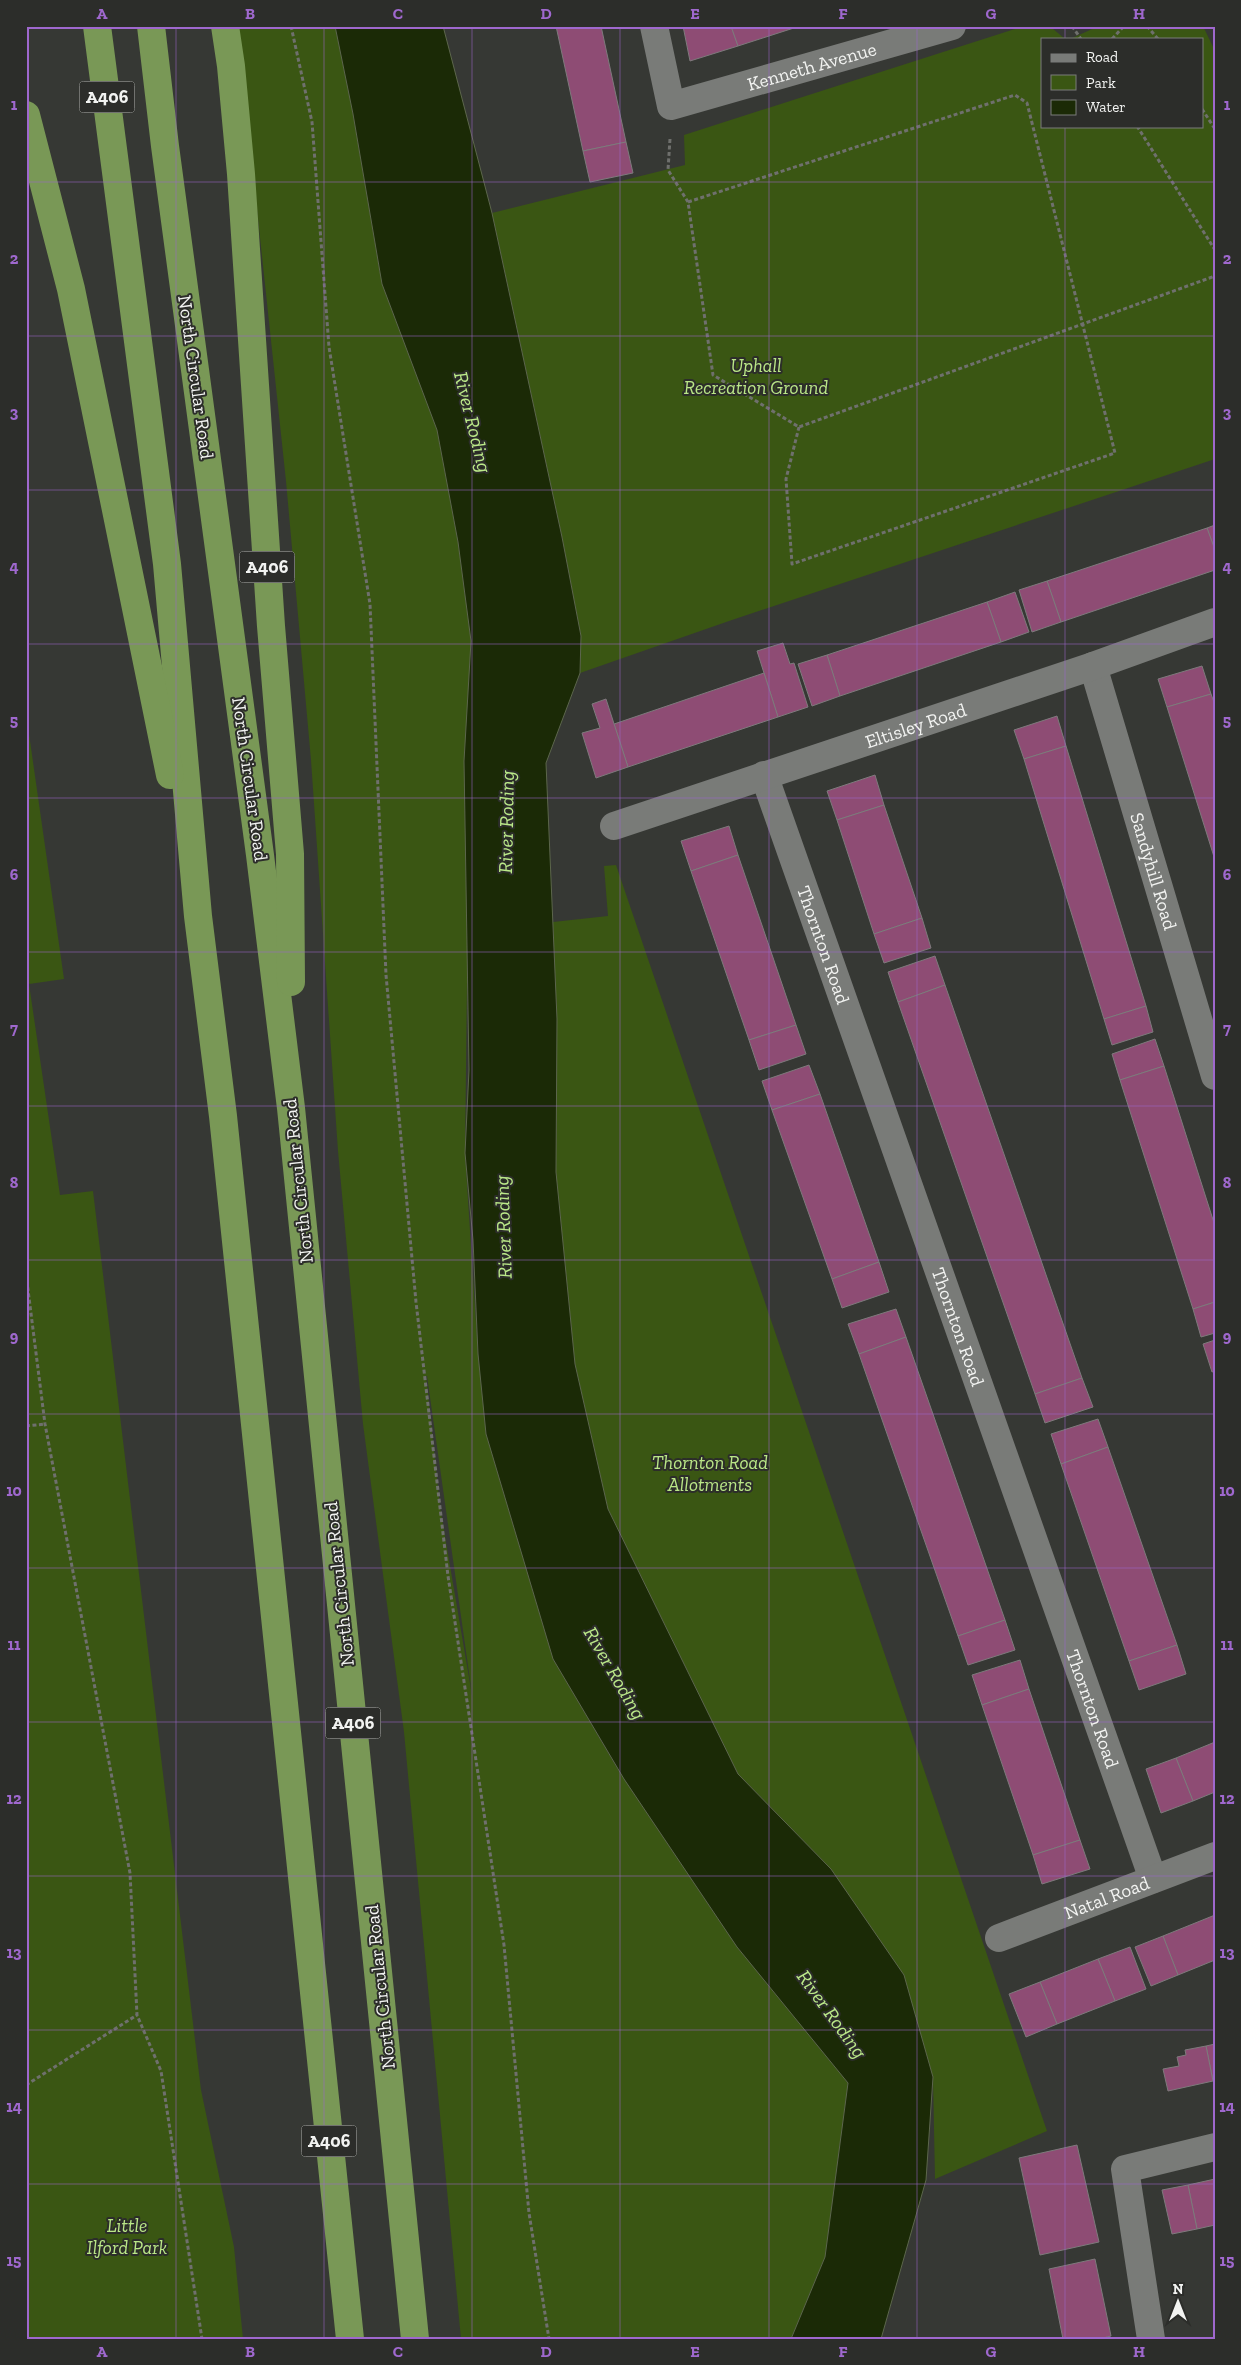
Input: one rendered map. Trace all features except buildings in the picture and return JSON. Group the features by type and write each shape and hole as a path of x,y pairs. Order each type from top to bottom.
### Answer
{"highway":[{"name":"A406","path":"97,26 167,564 198,916 224,1126 350,2339"},
{"name":"North Circular Road","path":"151,26 165,146 260,855 291,1108 415,2339"},
{"name":"A406","path":"224,26 231,66 241,174 271,616 290,854 291,1108"},
{"name":"A406","path":"26,115 71,289 131,576 198,916"}],"street":[{"path":"654,26 672,106"},
{"name":"Kenneth Avenue","path":"672,106 952,26"},
{"name":"Eltisley Road","path":"614,826 1093,666 1215,622"},
{"name":"Sandyhill Road","path":"1093,666 1215,1076"},
{"name":"Thornton Road","path":"764,775 1153,1879"},
{"name":"Natal Road","path":"999,1938 1215,1856"},
{"path":"1151,2339 1125,2169 1215,2148"}],"path":[{"path":"291,26 312,122 328,347 370,604 386,975 416,1302 448,1576 504,1944 529,2212 549,2339"},
{"path":"1072,26 1080,38"},
{"path":"1113,38 1124,26"},
{"path":"1148,26 1157,38"},
{"path":"688,202 1016,95 1027,103 1081,324 1115,453 792,564 786,479 799,427"},
{"path":"672,106 668,170 688,202 713,375 799,427"},
{"path":"1204,113 1215,128"},
{"path":"1138,128 1215,250"},
{"path":"799,427 1215,276"},
{"path":"26,1274 45,1424 130,1873 137,2016 161,2071 202,2339"},
{"path":"26,1426 45,1424"},
{"path":"26,2086 137,2016"}],"green space":[{"path":"234,26 335,26 353,114 382,284 437,430 458,542 471,641 465,1153 478,1354 486,1434 553,1659 620,1773 737,1947 848,2083 825,2257 791,2339 461,2339 404,1732 363,1424 338,1151 311,760 286,481 251,153","holes":["427,1376 473,1701 440,1507"]},
{"name":"Uphall Recreation Ground","path":"1024,26 1052,28 1064,38 1041,38 1041,128 1204,128 1204,38 1072,38 1099,26 1203,26 1215,51 1215,459 729,621 580,673 581,636 562,537 492,213 685,165 684,135"},
{"name":"Little Ilford Park","path":"26,713 64,979 29,984 60,1195 93,1191 201,2090 234,2247 243,2339 26,2339"},
{"name":"Thornton Road Allotments","path":"616,865 1047,2131 935,2179 933,2077 831,1869 738,1774 608,1509 575,1364 556,1172 557,1019 553,922 608,916 604,866"}],"water":[{"name":"River Roding","path":"335,26 443,26 492,213 562,537 581,636 580,673 546,763 557,1019 556,1172 575,1364 608,1509 738,1774 831,1869 904,1975 933,2077 926,2180 881,2339 791,2339 825,2257 848,2083 737,1947 624,1779 553,1659 486,1434 478,1354 473,1240 465,1153 469,1070 464,761 471,641 458,542 437,430 382,284 353,114"}]}
